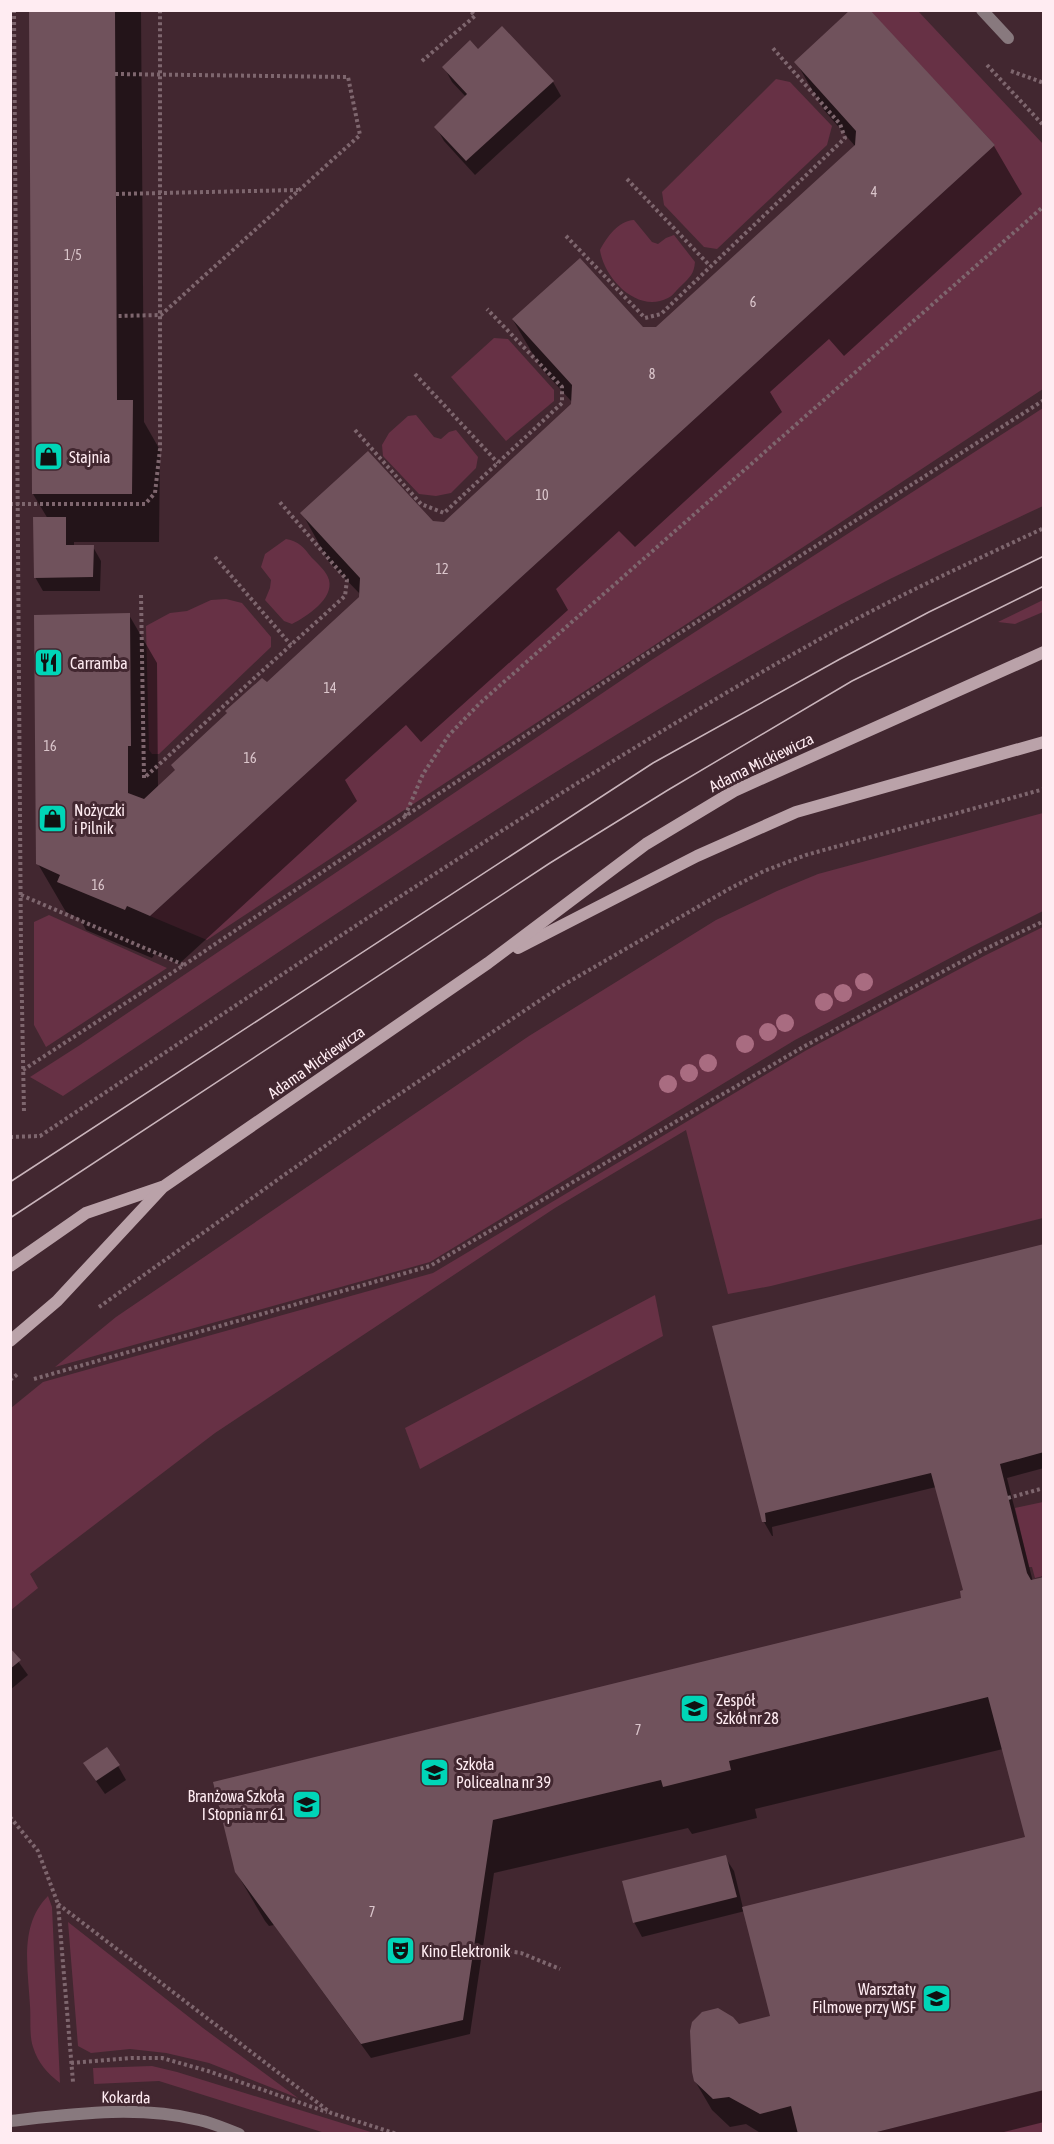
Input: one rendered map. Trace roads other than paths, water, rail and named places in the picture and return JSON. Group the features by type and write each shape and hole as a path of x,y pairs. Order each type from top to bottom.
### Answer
{"main road":[{"name":"Adama Mickiewicza","path":"10,1341 57,1301 163,1187 488,963 646,844 734,791 1044,652"},
{"name":"Adama Mickiewicza","path":"488,963 697,856 796,812 1044,742"},
{"name":"Adama Mickiewicza","path":"10,1266 86,1213 163,1187"}],"street":[{"path":"982,10 1008,38"},
{"name":"Kokarda","path":"10,2121 75,2114 139,2111 200,2120 239,2133"}],"tram line":[{"path":"10,1182 653,763 840,659 929,612 1044,556"},
{"path":"10,1218 550,863 668,790 852,681 1044,586"}],"place":[{"name":"Stajnia","path":"48,457"},
{"name":"Carramba","path":"49,663"},
{"name":"Nożyczki i Pilnik","path":"53,819"},
{"name":"Zespół Szkół nr 28","path":"695,1709"},
{"name":"Szkoła Policealna nr 39","path":"435,1773"},
{"name":"Branżowa Szkoła I Stopnia nr 61","path":"306,1805"},
{"name":"Kino Elektronik","path":"400,1951"},
{"name":"Warsztaty Filmowe przy WSF","path":"937,1998"}]}
